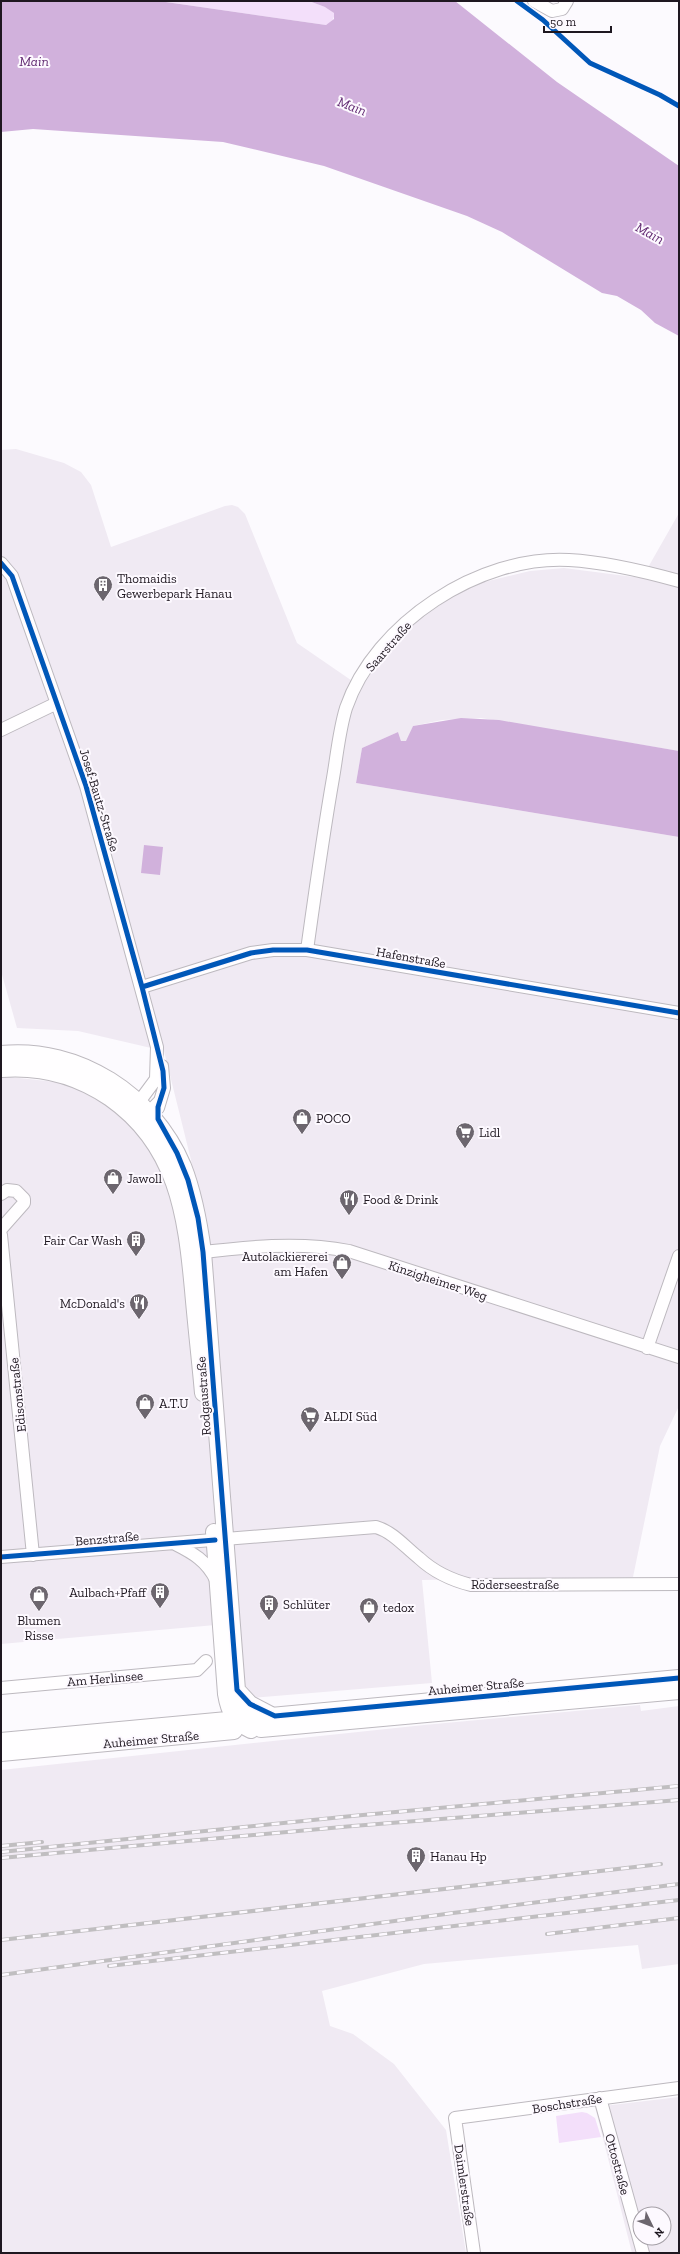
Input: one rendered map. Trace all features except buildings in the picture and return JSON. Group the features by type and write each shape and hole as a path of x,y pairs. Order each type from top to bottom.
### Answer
{"main road":[{"name":"Rodgaustraße","path":"1,1054 24,1053 67,1060 102,1075 145,1108 160,1125 176,1153 188,1180 198,1218 196,1252 221,1540 232,1692"},
{"name":"Rodgaustraße","path":"1,1068 61,1074 145,1108"},
{"name":"Rodgaustraße","path":"145,1108 157,1146 171,1173 196,1252"},
{"name":"Rodgaustraße","path":"221,1540 218,1583 232,1692 238,1712 236,1720"},
{"name":"Auheimer Straße","path":"1,1753 251,1730 540,1698 679,1678"},
{"name":"Auheimer Straße","path":"1,1741 275,1716 540,1698 679,1691"},
{"path":"199,1723 214,1713 232,1692 250,1704 275,1716"},
{"path":"224,1732 236,1720 251,1730"}],"street":[{"path":"534,1 552,11 564,5"},
{"name":"Saarstraße","path":"307,950 325,821 339,736 346,709 360,680 369,666 403,626 428,605 463,584 493,572 535,562 568,560 608,564 679,582"},
{"name":"Josef-Bautz-Straße","path":"1,563 12,576 86,786 142,987 158,1050 156,1080 145,1108"},
{"path":"1,730 57,703"},
{"name":"Hafenstraße","path":"142,987 245,954 273,950 307,950 679,1013"},
{"path":"145,1108 164,1084 158,1050"},
{"path":"1,1194 7,1190 16,1191 24,1199 24,1203 1,1229"},
{"name":"Edisonstraße","path":"1,1235 33,1555"},
{"name":"Kinzigheimer Weg","path":"196,1252 290,1244 327,1247 349,1251 647,1348 679,1357"},
{"path":"647,1348 679,1256"},
{"name":"Röderseestraße","path":"221,1540 376,1527 390,1534 440,1574 453,1580 471,1585 679,1584"},
{"name":"Benzstraße","path":"1,1557 221,1540"},
{"path":"175,1544 199,1557 211,1570 218,1583"},
{"name":"Am Herlinsee","path":"1,1688 197,1670 206,1661"},
{"name":"Boschstraße","path":"456,2118 679,2088"},
{"name":"Ottostraße","path":"600,2098 643,2253"},
{"name":"Daimlerstraße","path":"456,2118 474,2253"}],"shaded area":[{"path":"159,1 309,1 328,8 335,14 332,22 326,25"},
{"path":"16,449 64,463 81,472 91,485 111,547 225,506 232,505 238,507 245,514 297,643 361,687 392,644 411,626 454,595 480,583 530,571 564,568 642,578 679,513 679,751 481,718 442,720 413,726 407,741 401,741 398,732 362,748 356,783 679,837 679,1406 660,1446 633,1577 422,1580 432,1683 251,1698 245,1686 238,1623 1,1644 1,1076 65,1083 115,1109 151,1147 171,1185 192,1164 164,1051 78,1031 17,1028 1,971 1,450"},
{"path":"640,1705 641,1711 679,1706 679,1964 642,1969 638,1945 424,1964 322,1991 330,2026 353,2034 394,2064 446,2130 466,2253 1,2253 1,1770 424,1725"},
{"path":"679,2097 679,2253 632,2253 595,2107"},
{"path":"582,2112 595,2118 601,2137 559,2143 556,2116"}],"water":[{"name":"Main","path":"1,1 159,1 326,25 334,19 334,13 325,7 309,1 455,1 557,82 679,166 679,336 655,323 641,310 617,296 602,293 502,232 467,216 324,166 223,142 33,129 1,132"},
{"path":"461,718 499,720 679,751 679,837 356,783 362,748 398,732 401,741 406,741 413,726"},
{"path":"144,845 163,847 160,875 141,873"}],"railway":[{"path":"1,1852 352,1816 679,1786"},
{"path":"1,1858 353,1826 679,1800"},
{"path":"1,1846 42,1842"},
{"path":"1,1940 661,1864"},
{"path":"1,1975 453,1913 679,1884"},
{"path":"109,1966 679,1900"},
{"path":"547,1934 679,1918"}],"cycle path":[{"path":"517,1 543,20 590,63 660,95 679,106"},
{"path":"1,563 12,576 86,786 142,987 163,1071 164,1088 158,1107 158,1119 177,1153 188,1180 198,1218 203,1252 237,1690 250,1704 275,1716 679,1678"},
{"path":"142,987 251,953 273,950 307,950 679,1013"},
{"path":"1,1557 215,1540"}],"place":[{"name":"Thomaidis Gewerbepark Hanau","path":"103,602"},
{"name":"POCO","path":"302,1135"},
{"name":"Lidl","path":"465,1149"},
{"name":"Jawoll","path":"113,1195"},
{"name":"Food & Drink","path":"349,1216"},
{"name":"Fair Car Wash","path":"136,1257"},
{"name":"Autolackiererei am Hafen","path":"342,1280"},
{"name":"McDonald's","path":"139,1320"},
{"name":"A.T.U","path":"145,1420"},
{"name":"ALDI Süd","path":"310,1433"},
{"name":"Aulbach+Pfaff","path":"160,1609"},
{"name":"Blumen Risse","path":"39,1612"},
{"name":"Schlüter","path":"269,1621"},
{"name":"tedox","path":"369,1624"},
{"name":"Hanau Hp","path":"416,1873"}]}
